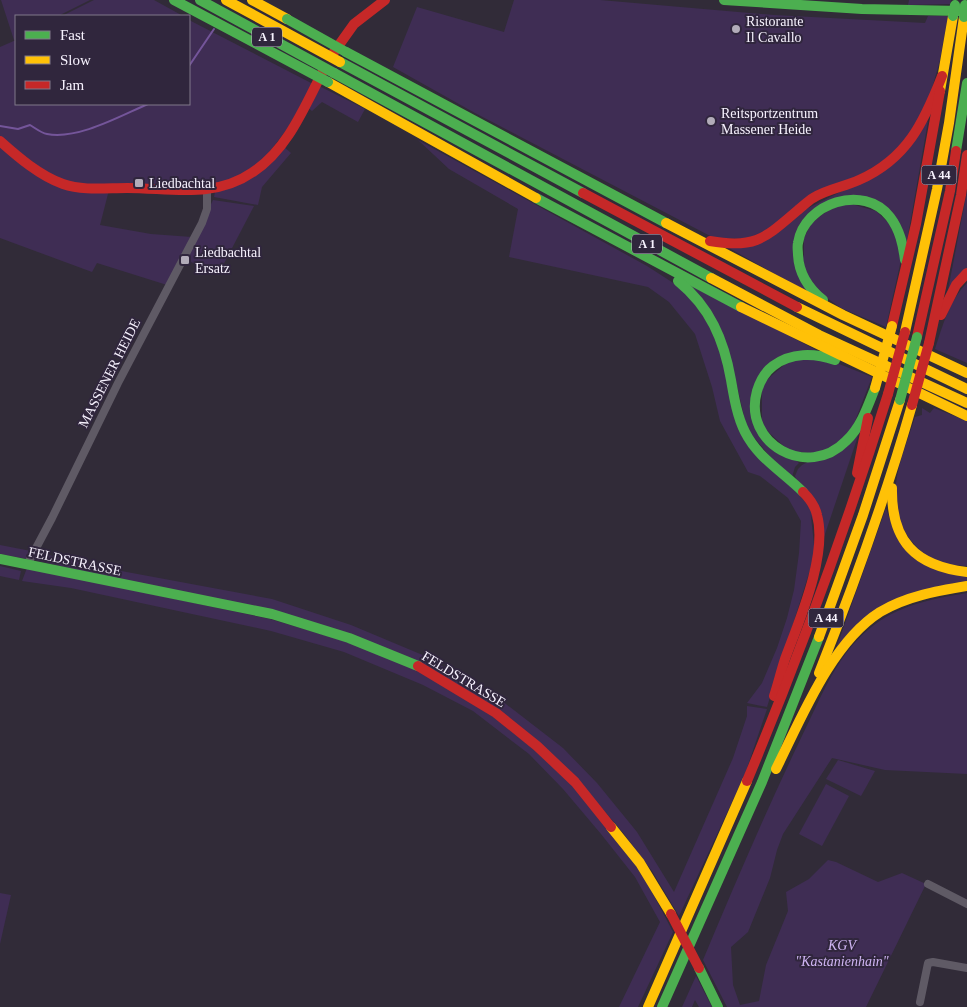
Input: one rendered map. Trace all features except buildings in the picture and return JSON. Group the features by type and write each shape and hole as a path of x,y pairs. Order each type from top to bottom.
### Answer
{"main road":[{"path":"174,0 328,82 654,262 869,371 967,416"},
{"name":"A 1","path":"200,0 652,247 819,335 967,403"},
{"name":"A 1","path":"226,0 749,283 967,389"},
{"path":"252,0 672,226 843,315 967,371"},
{"path":"0,141 53,180 68,186 182,192 207,190 240,181 266,162 290,131 328,61 346,34 362,16 385,0"},
{"path":"672,226 705,240 729,245 740,246 756,242 771,234 811,199 876,172 895,159 909,145 930,110 942,76 961,8 862,8 724,0"},
{"name":"A 44","path":"648,1007 751,776 820,600 871,452 905,332 923,257 947,132 961,8"},
{"path":"846,526 865,430 916,224 942,76"},
{"name":"A 44","path":"662,1007 740,832 793,706 842,578 900,400 917,338 950,191 967,83"},
{"path":"794,734 856,580 897,458 929,343 961,195 967,155"},
{"path":"843,315 815,294 801,272 796,255 800,235 809,219 821,208 836,201 852,199 865,201 878,206 888,214 902,238 905,260 901,289"},
{"path":"654,262 681,282 704,308 720,338 728,362 735,403 744,430 756,450 799,486 813,506 819,526 817,554 806,600 785,658 751,776"},
{"path":"929,343 949,297 956,285 967,273"},
{"path":"869,371 830,358 816,356 791,356 782,360 773,365 759,383 754,406 760,429 777,449 797,458 810,458 830,454 851,437 862,418 875,388"},
{"path":"897,458 891,498 898,534 915,555 928,563 947,570 967,572"},
{"name":"FELDSTRASSE","path":"0,559 272,614 350,638 425,669 496,713 537,746 575,782 640,863 671,914 718,1007"},
{"path":"740,832 830,666 847,642 872,618 890,608 917,596 967,586"}],"street":[{"name":"MASSENER HEIDE","path":"26,565 52,518 122,375 202,223 207,209 207,190"},
{"path":"928,884 967,904"},
{"path":"920,1002 928,963 933,962 967,968"}],"green space":[{"path":"1,0 90,0 60,15 15,15 14,40"},
{"path":"94,0 154,0 181,15 64,15"},
{"name":"Reitsportzentrum Massener Heide","path":"514,0 600,0 774,15 925,23 928,16 948,16 940,60 929,99 907,140 885,160 751,239 714,238 475,113 393,67 417,7 504,32"},
{"path":"909,0 951,0 950,4 908,5"},
{"path":"190,21 313,84 287,129 264,159 245,174 206,189 83,186 54,178 0,137 0,47 15,40 15,105 190,105"},
{"path":"319,86 365,109 358,122 322,102 312,111 307,107"},
{"path":"928,121 907,241 889,212 835,199 798,235 814,296 729,248 860,182"},
{"path":"418,140 647,266 678,286 688,294 718,339 741,431 810,507 815,554 767,707 747,703 762,683 787,618 794,590 801,521 788,498 760,476 748,472 720,421 712,387 695,334 669,302 648,287 509,257 518,209 449,169"},
{"path":"0,144 52,182 109,190 100,225 151,234 192,237 167,285 97,263 92,272 0,238"},
{"path":"283,146 291,153 262,187 258,205 214,197 215,192 232,187"},
{"path":"967,191 967,269 948,290"},
{"path":"213,200 254,206 218,275 185,259"},
{"path":"851,204 876,211 894,228 901,260 886,327 841,308 817,291 804,269 804,238 811,224 837,206"},
{"path":"689,283 816,350 772,361 752,418 799,463 795,467 792,477 778,466 747,429 731,360"},
{"path":"967,283 967,363 935,349 951,305"},
{"path":"791,359 829,360 872,377 850,434 820,454 789,451 762,426 762,384"},
{"path":"922,408 930,413 934,408 967,421 967,566 943,564 923,553 903,529 896,510 895,489 899,468 915,417 922,415"},
{"path":"858,436 822,543 795,476 802,465"},
{"path":"886,508 897,539 967,575 967,583 902,596 833,657"},
{"path":"0,545 31,551 27,559 0,554"},
{"path":"35,552 116,570 272,599 351,625 425,656 502,701 563,748 597,783 637,832 674,892 733,758 747,716 747,706 767,709 745,774 679,916 652,871 624,834 579,781 498,709 351,634 31,559"},
{"path":"0,566 21,571 19,580 0,576"},
{"path":"27,568 270,619 348,642 426,674 492,716 534,749 573,785 615,835 643,875 673,932 638,1007 619,1007 660,922 635,877 563,789 529,754 473,711 423,685 344,652 271,631 71,588 22,581"},
{"name":"KGV \"Kastanienhain\"","path":"967,593 967,774 885,770 832,758 783,834 770,878 748,932 731,947 733,985 740,1005 759,1001 766,965 788,911 786,892 809,879 828,860 878,882 902,873 926,884 866,1007 727,1007 703,960 775,793 829,680 857,640 891,614 915,604"},
{"path":"838,760 875,771 861,796 826,779"},
{"path":"826,784 849,796 822,846 799,834"},
{"path":"0,893 11,895 0,944"},
{"path":"696,976 712,1007 699,1007 695,1000 692,1007 682,1007"}],"waterway":[{"path":"190,65 214,29"},
{"path":"0,126 18,129 30,125 40,132 47,134 72,134 99,126 146,105"}],"traffic: fast":[{"path":"174,0 328,82"},
{"path":"200,0 334,73"},
{"path":"724,0 862,9 960,11"},
{"path":"953,16 955,5"},
{"path":"964,17 965,5"},
{"path":"287,19 346,52"},
{"path":"346,52 666,223"},
{"path":"340,62 583,193"},
{"path":"334,73 711,278"},
{"path":"956,151 967,83"},
{"path":"536,198 741,307"},
{"path":"823,300 813,291 802,274 798,248 803,229 811,217 823,208 836,202 851,200 866,201 879,207 890,217 899,232 905,260"},
{"path":"678,281 699,302 720,338 740,420 750,441 764,457 803,492"},
{"path":"900,400 917,337"},
{"path":"835,360 811,355 795,356 780,361 770,368 763,377 757,391 755,410 759,427 769,440 782,450 797,456 814,457 831,452 846,441 856,429 864,416 875,388"},
{"path":"0,559 272,614 349,638 418,666"},
{"path":"662,1007 762,782 819,637"},
{"path":"699,968 718,1007"}],"traffic: slow":[{"path":"226,0 340,62"},
{"path":"252,0 287,19"},
{"path":"940,91 953,16"},
{"path":"905,332 937,189 949,123 964,17"},
{"path":"328,82 536,198"},
{"path":"666,223 843,315 967,373"},
{"path":"711,278 819,335 967,403"},
{"path":"741,307 967,416"},
{"path":"797,307 967,389"},
{"path":"875,388 892,326"},
{"path":"819,637 863,515 900,400"},
{"path":"819,673 869,540 912,405"},
{"path":"892,488 896,523 910,548 920,557 933,564 967,572"},
{"path":"776,769 819,683 832,662 862,626 890,606 933,592 967,586"},
{"path":"648,1007 747,781"},
{"path":"611,827 640,863 671,914"}],"traffic: jam":[{"path":"334,52 354,24 385,0"},
{"path":"0,141 22,160 54,181 78,188 192,190 223,186 253,172 276,152 301,114 322,73"},
{"path":"710,241 739,243 759,239 777,228 813,198 824,192 859,180 876,171 902,150 912,137 928,109 942,76"},
{"path":"892,326 916,224 940,91"},
{"path":"917,337 950,191 956,151"},
{"path":"929,343 961,195 967,155"},
{"path":"583,193 797,307"},
{"path":"941,315 956,285 967,273"},
{"path":"888,394 905,332"},
{"path":"912,405 929,343"},
{"path":"747,781 822,589 888,394"},
{"path":"857,473 868,418"},
{"path":"774,696 810,588 819,549 817,515 815,508 803,492"},
{"path":"418,666 496,713 537,746 575,782 611,827"},
{"path":"671,914 699,968"}],"place":[{"name":"Ristorante Il Cavallo","path":"736,29"},
{"name":"Reitsportzentrum Massener Heide","path":"711,121"},
{"name":"Liedbachtal","path":"139,183"},
{"name":"Liedbachtal Ersatz","path":"185,260"}]}
